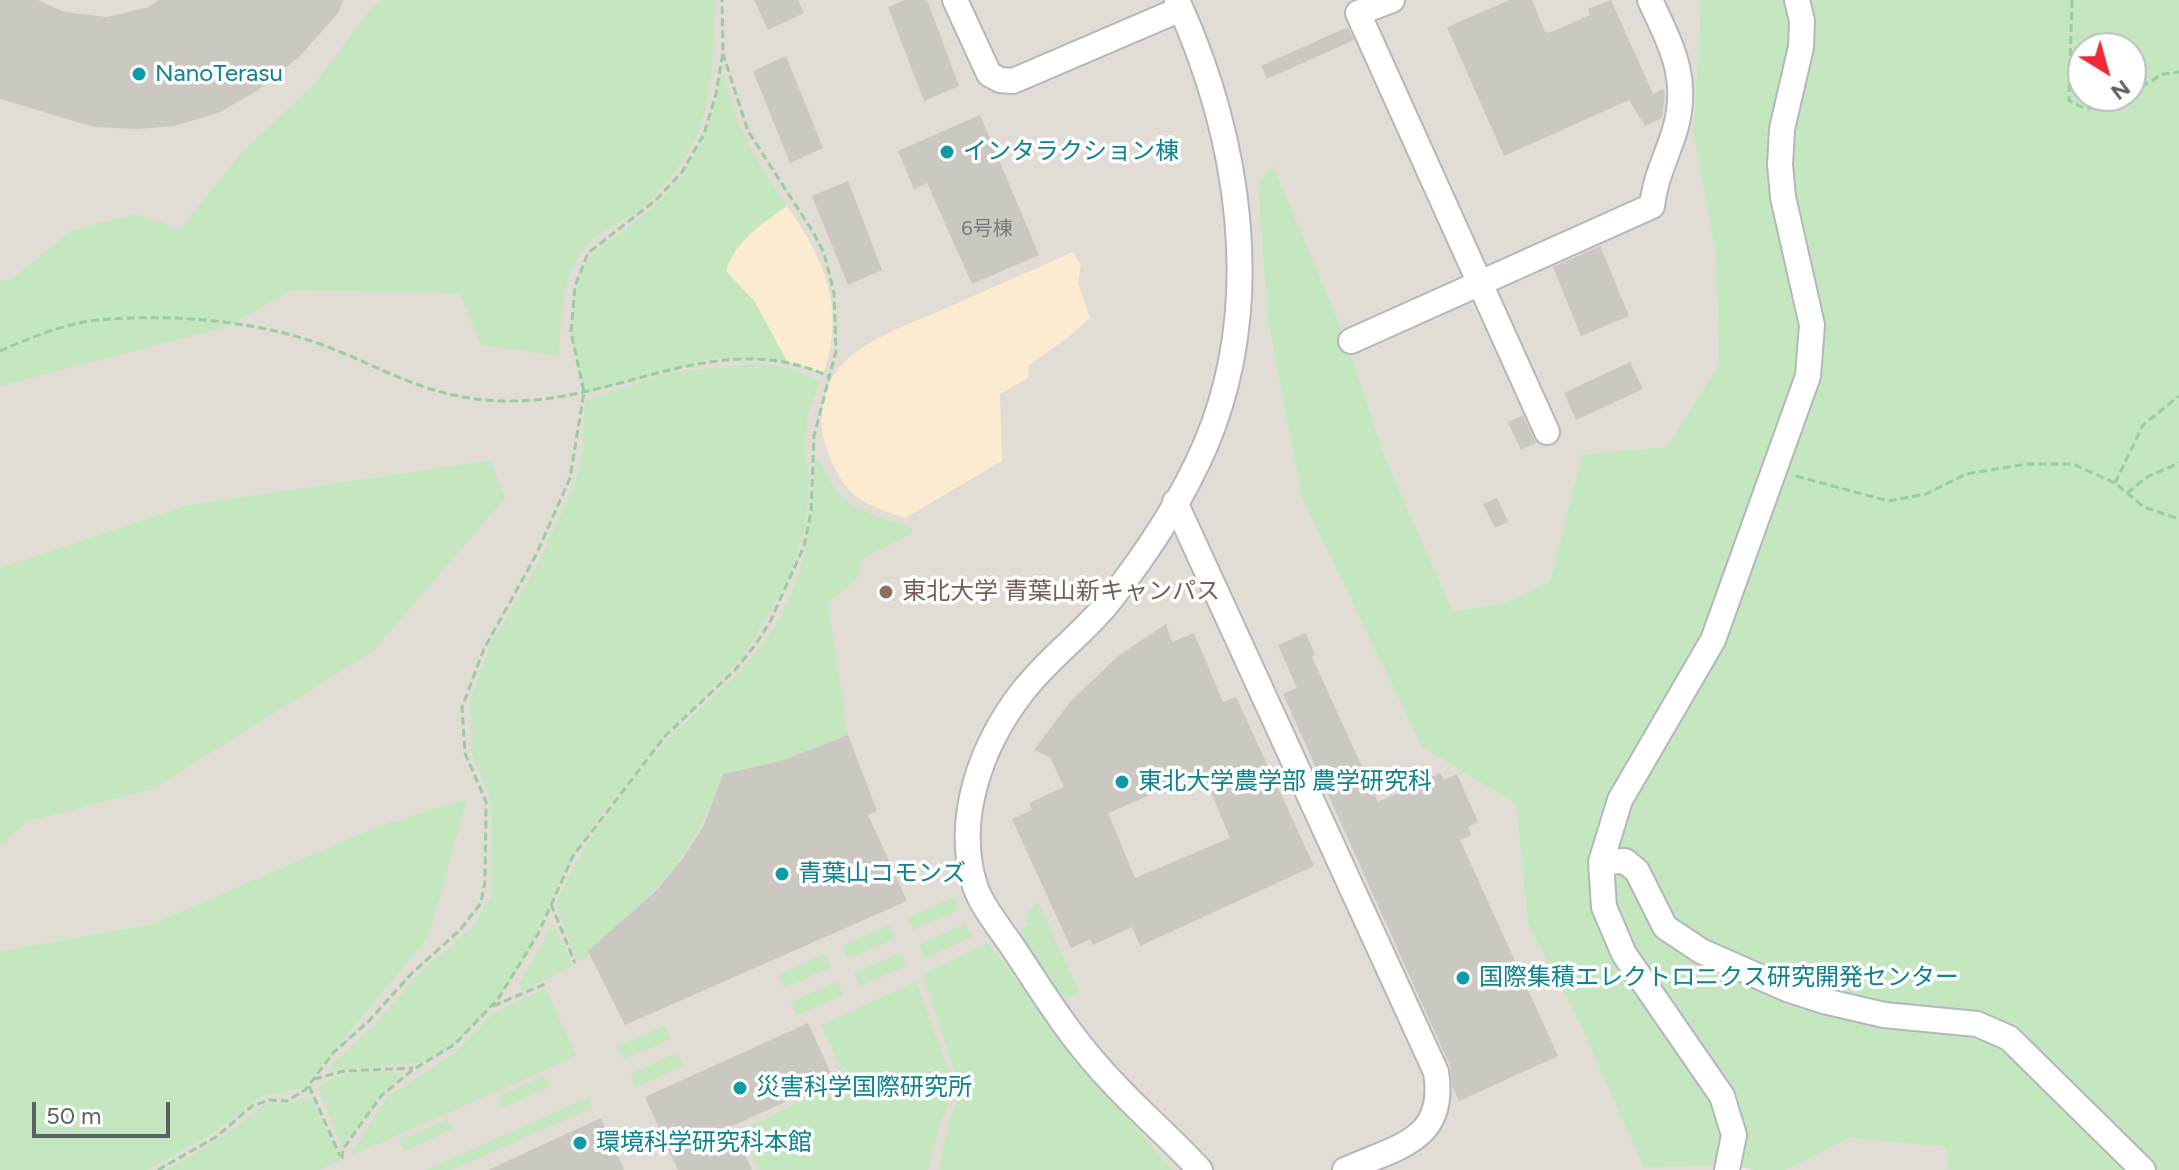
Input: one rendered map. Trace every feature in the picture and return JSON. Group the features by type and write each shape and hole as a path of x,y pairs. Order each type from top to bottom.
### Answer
{"street":[{"path":"955,0 989,74 1000,80 1013,81 1179,4 1214,92 1230,153 1238,219 1238,285 1230,355 1206,444 1175,502 1105,605 1023,691 1002,722 984,759 972,795 968,851 976,888 986,907 1056,1011 1095,1063 1200,1170"},
{"path":"1392,0 1358,13 1547,432"},
{"path":"1351,341 1652,206 1654,186 1680,108 1681,85 1678,62 1650,0"},
{"path":"1727,1170 1734,1135 1722,1096 1624,954 1604,907 1601,862 1620,800 1713,640 1808,376 1812,325 1786,212 1780,165 1782,129 1801,47 1802,21 1797,0"},
{"path":"1175,502 1436,1072 1440,1097 1434,1117 1423,1131 1345,1170"},
{"path":"1601,862 1625,861 1637,871 1665,927 1701,951 1758,976 1824,1001 1884,1015 1977,1024 2009,1038 2143,1170"}],"path":[{"path":"158,1170 216,1137 252,1106 269,1100 291,1100 309,1085 334,1052 369,1021 398,987 460,930 481,903 485,881 486,802 465,753 462,707 484,649 536,555 570,478 584,395 571,332 575,286 581,267 595,245 656,200 682,172 704,134 716,94 723,52 722,0"},
{"path":"2071,32 2072,0"},
{"path":"309,1085 342,1159 343,1149 381,1096 416,1068 455,1044 491,1007 533,941 568,865 600,818 666,735 735,670 770,622 804,546 811,512 814,436 836,351 836,312 824,253 748,131 723,52"},
{"path":"2147,84 2163,74 2179,72"},
{"path":"0,351 96,320 213,321 305,340 422,389 514,401 584,395 664,369 735,358 807,366 830,377"},
{"path":"2115,483 2143,425 2179,396"},
{"path":"2127,493 2147,477 2179,463"},
{"path":"1774,472 1812,479 1888,501 1926,494 1966,474 2027,464 2073,464 2115,483 2144,507 2179,519"},
{"path":"551,904 575,963"},
{"path":"491,1007 545,984"},
{"path":"314,1079 344,1071 416,1068"}],"shaded area":[{"name":"東北大学 青葉山新キャンパス","path":"0,0 1701,0 1693,132 1716,256 1719,364 1667,447 1582,454 1550,581 1507,602 1453,612 1385,458 1347,342 1273,167 1258,185 1267,316 1302,498 1422,747 1516,804 1528,924 1581,1026 1644,1168 1715,1164 1714,1170 149,1170 210,1135 261,1097 302,1089 428,938 376,827 152,924 0,951 0,847 26,822 151,790 490,460 188,505 0,568"},
{"path":"1849,1138 1945,1147 1949,1170 1786,1170"}],"green space":[{"path":"383,0 715,0 709,88 695,139 654,196 638,211 598,235 579,255 565,291 559,356 481,345 460,293 292,290 226,327 0,386 0,281 11,280 71,231 135,214 180,229 245,149 314,85 371,9"},
{"path":"1701,0 2179,0 2179,1170 1949,1170 1945,1147 1849,1138 1786,1170 1753,1170 1730,1164 1644,1168 1581,1026 1528,924 1516,804 1422,747 1302,498 1267,316 1258,184 1273,166 1347,342 1385,458 1453,612 1507,602 1550,581 1582,454 1667,447 1719,364 1716,256 1693,132"},
{"path":"724,76 749,145 787,206 757,228 754,300 787,361 713,358 587,393 577,364 573,326 582,271 594,253 653,207 681,175 703,139 717,99 720,77"},
{"path":"759,363 788,368 820,381 808,413 806,524 789,578 742,658 666,733 594,824 563,872 529,950 505,990 456,1043 423,1062 330,1071 332,1064 374,1026 420,973 473,927 491,897 492,817 489,794 472,754 470,701 490,646 535,570 573,489 582,458 585,401 668,373"},
{"path":"817,458 833,486 848,502 868,513 911,527 912,533 863,558 857,578 828,603 848,735 781,761 723,774 698,830 669,873 634,911 588,951 590,955 577,961 556,905 579,859 607,815 673,735 752,658 782,614 793,590 807,539 813,459"},
{"path":"490,460 505,498 373,651 151,790 26,822 0,847 0,568 188,505"},
{"path":"467,799 428,938 302,1089 261,1097 210,1135 149,1170 0,1170 0,951 152,924 376,827"},
{"path":"954,897 959,910 913,930 907,918"},
{"path":"1038,902 1079,992 1062,1000 1018,931 1028,925 1025,915"},
{"path":"553,924 573,966 523,990 519,984"},
{"path":"966,924 972,937 925,958 919,944"},
{"path":"889,925 895,938 848,959 842,946"},
{"path":"988,943 1076,1060 1172,1170 939,1170 948,1125 961,1091 923,974"},
{"path":"901,953 906,966 860,986 854,973"},
{"path":"825,954 831,967 784,988 779,974"},
{"path":"837,982 843,995 797,1015 791,1002"},
{"path":"916,982 955,1091 941,1121 928,1170 759,1170 742,1130 846,1079 821,1025"},
{"path":"545,988 576,1056 350,1156 387,1097 454,1053 495,1012"},
{"path":"664,1026 670,1039 624,1059 618,1046"},
{"path":"677,1053 683,1066 636,1087 631,1074"},
{"path":"355,1072 404,1073 380,1095 342,1146 318,1087 332,1078"},
{"path":"544,1076 549,1087 502,1108 497,1097"},
{"path":"310,1096 341,1160 319,1170 166,1170 218,1140 264,1105 299,1101"},
{"path":"588,1098 592,1108 451,1170 426,1170"},
{"path":"448,1119 452,1129 405,1151 400,1140"}],"sand":[{"path":"787,206 821,264 832,304 831,346 825,370 820,372 787,361 755,302 726,271 743,242"},
{"path":"1073,252 1081,265 1078,284 1090,318 1029,365 1028,378 1000,394 1002,461 905,518 856,496 834,466 822,430 824,397 838,369 861,349 888,333"}],"building":[{"name":"NanoTerasu","path":"0,0 38,0 64,12 107,17 149,7 159,0 343,0 338,13 300,56 255,92 218,113 174,126 137,129 94,127 0,99"},
{"path":"754,0 798,0 804,13 768,30"},
{"path":"905,0 927,0 959,86 924,101 888,7"},
{"path":"1510,0 1532,0 1545,32 1549,33 1590,15 1588,9 1611,0 1653,94 1663,89 1665,93 1662,118 1645,126 1629,100 1504,156 1447,27"},
{"path":"1348,27 1354,40 1267,79 1261,66"},
{"path":"786,56 823,148 790,163 753,71"},
{"path":"980,115 1039,255 972,284 927,183 914,189 898,151"},
{"path":"848,181 882,270 848,285 812,196"},
{"path":"1600,246 1629,316 1581,336 1553,267"},
{"path":"1630,362 1643,389 1576,420 1564,393"},
{"path":"1523,415 1536,443 1521,450 1508,422"},
{"path":"1497,498 1508,522 1495,528 1483,504"},
{"name":"東北大学農学部 農学研究科","path":"1166,624 1172,642 1194,633 1223,702 1236,697 1314,866 1140,946 1132,927 1093,945 1090,939 1071,948 1012,819 1032,810 1029,803 1064,787 1050,757 1034,750 1071,701 1118,656","holes":["1203,773 1230,838 1135,878 1108,813"]},
{"path":"1306,633 1315,655 1312,657 1378,802 1440,773 1444,780 1457,774 1478,822 1468,827 1471,835 1460,840 1558,1056 1459,1101 1452,1086 1450,1066 1283,694 1297,688 1278,645"},
{"name":"青葉山コモンズ","path":"848,735 877,811 868,815 907,901 625,1025 588,951 657,890 683,858 704,825 723,774 781,761"},
{"name":"災害科学国際研究所","path":"808,1023 834,1080 732,1126 752,1170 678,1170 645,1097"},
{"name":"環境科学研究科本館","path":"601,1118 624,1170 488,1170"}],"place":[{"name":"NanoTerasu","path":"139,74"},
{"name":"インタラクション棟","path":"947,152"},
{"name":"東北大学 青葉山新キャンパス","path":"886,592"},
{"name":"東北大学農学部 農学研究科","path":"1122,782"},
{"name":"青葉山コモンズ","path":"782,874"},
{"name":"国際集積エレクトロニクス研究開発センター","path":"1463,978"},
{"name":"災害科学国際研究所","path":"740,1088"},
{"name":"環境科学研究科本館","path":"580,1143"}]}
